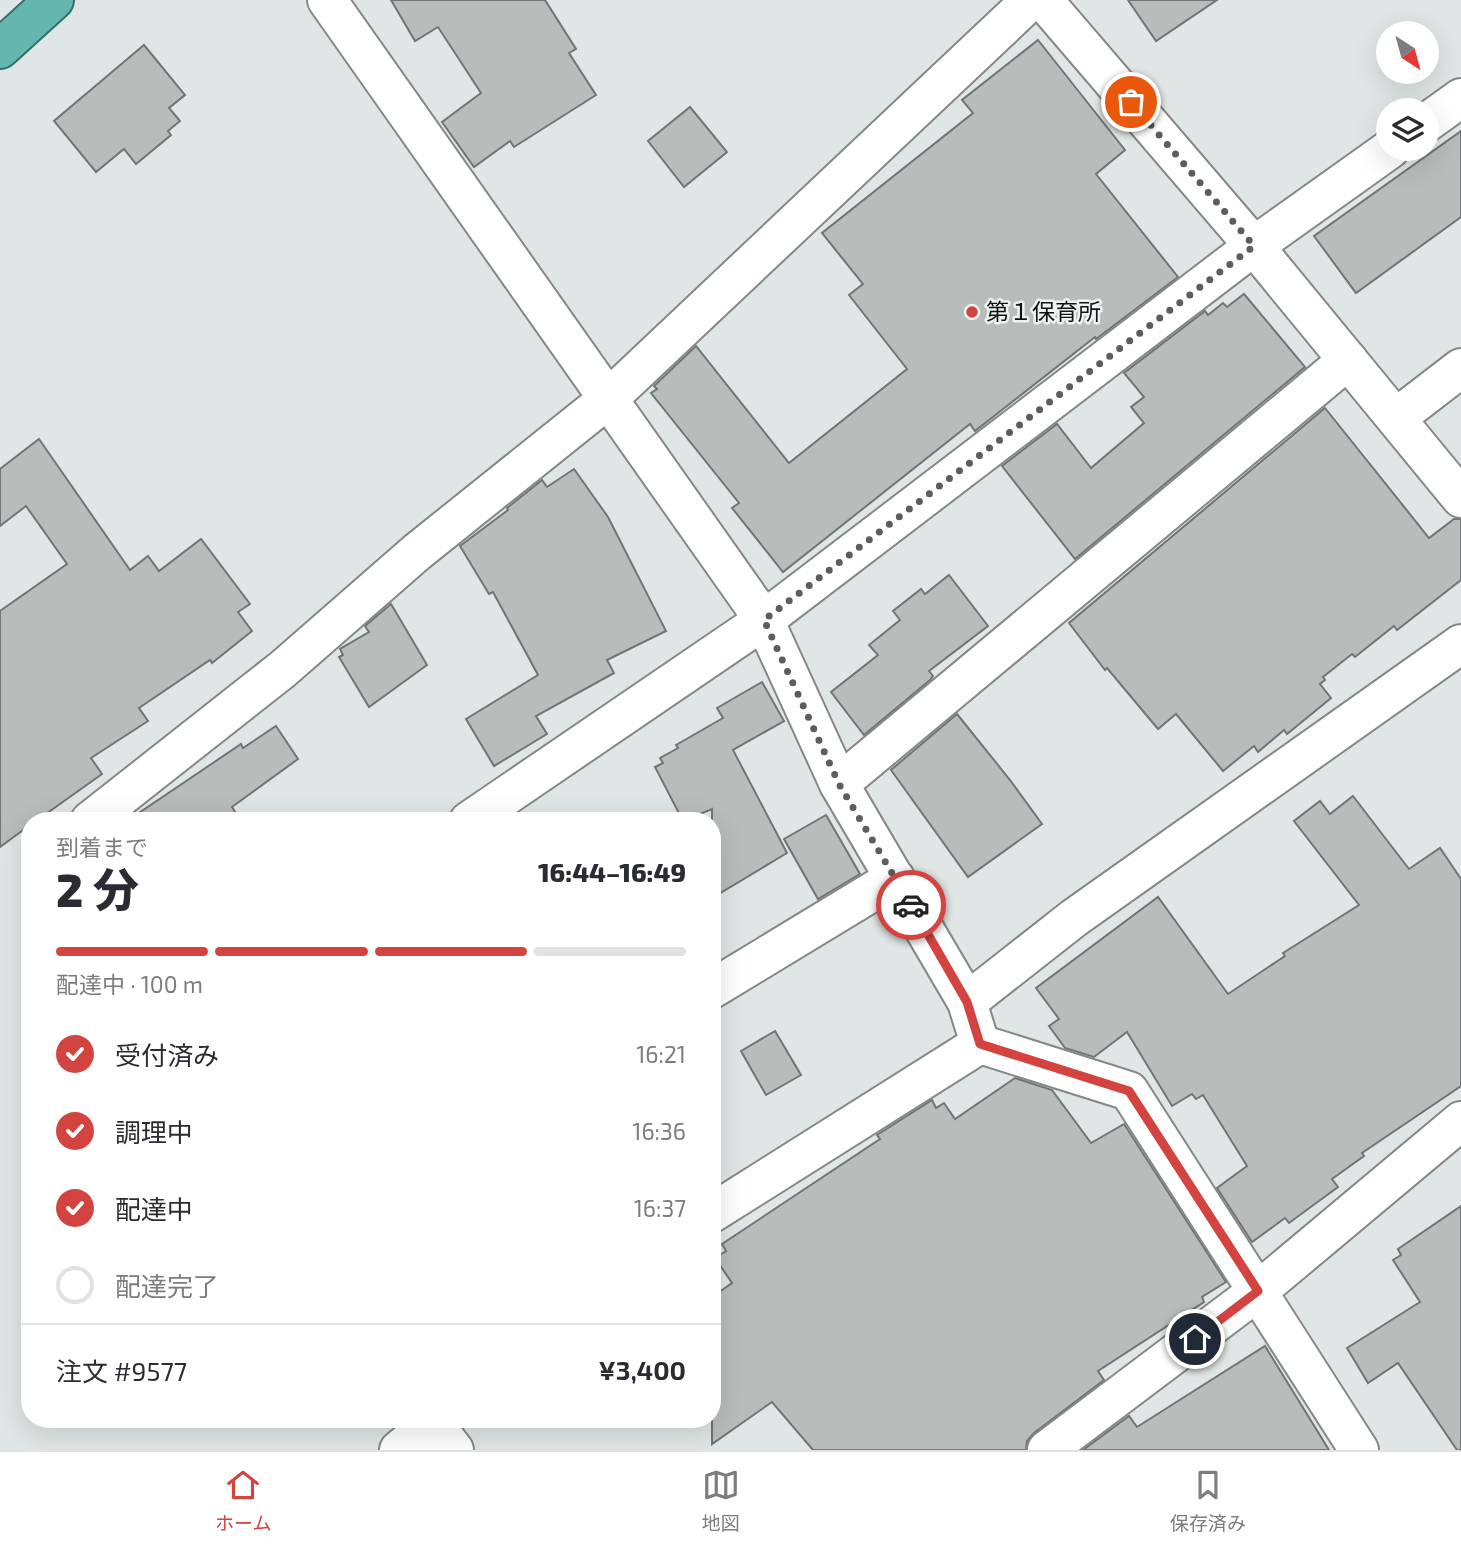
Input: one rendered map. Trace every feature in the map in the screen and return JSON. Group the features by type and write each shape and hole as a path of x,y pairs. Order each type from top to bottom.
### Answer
{"highway":[{"path":"0,48 54,0"}],"street":[{"path":"327,0 764,620 839,784 967,1002 980,1044"},
{"path":"101,812 283,669 417,552 608,399 1031,0"},
{"path":"1043,0 1254,246 1461,498"},
{"path":"1439,114 1461,99"},
{"path":"483,812 764,620 1254,246 1376,159"},
{"path":"839,784 1348,360"},
{"path":"1396,418 1461,368"},
{"path":"967,1002 1074,918 1461,644"},
{"path":"721,984 895,878"},
{"path":"721,1207 980,1044 1129,1091 1359,1450"},
{"path":"1047,1450 1258,1291 1461,1121"},
{"path":"399,1450 441,1431"}],"building":[{"path":"391,0 545,0 576,49 569,53 596,95 514,147 510,141 474,167 442,122 481,93 438,27 415,41"},
{"path":"1128,0 1217,0 1156,41"},
{"path":"1038,40 1125,150 1096,174 1178,277 1096,339 1095,337 975,431 970,424 783,572 732,508 739,503 651,393 657,389 654,386 696,346 789,463 907,369 849,295 863,284 822,233 973,113 962,100"},
{"path":"144,45 185,95 169,108 180,121 168,131 171,135 136,164 124,149 96,172 54,121"},
{"path":"690,107 727,152 684,187 648,141"},
{"path":"1461,131 1461,217 1356,293 1314,236 1419,161 1439,161 1439,147"},
{"path":"1244,294 1305,367 1075,559 1002,466 1057,424 1091,468 1144,423 1131,407 1144,397 1124,373 1205,311 1208,315 1223,303 1227,307"},
{"path":"1325,408 1429,538 1454,519 1461,519 1461,580 1397,630 1394,626 1355,657 1352,654 1323,677 1325,680 1320,684 1331,698 1287,734 1284,730 1258,752 1254,746 1223,771 1176,714 1158,729 1107,668 1105,670 1069,623"},
{"path":"39,439 130,570 148,556 159,571 201,539 250,604 238,612 252,631 212,663 210,660 139,708 148,721 91,758 102,774 49,812 21,812 21,832 0,847 0,611 67,564 26,506 0,526 0,469"},
{"path":"574,469 608,517 666,631 607,660 614,673 536,716 547,734 494,766 466,719 538,675 493,592 489,594 460,546 542,480 547,487"},
{"path":"949,575 988,626 929,671 933,676 930,680 864,735 831,692 878,655 869,645 900,620 893,611 921,589 925,594"},
{"path":"391,604 427,665 369,707 339,657 343,655 340,649 369,632 365,626"},
{"path":"762,682 784,721 733,750 787,853 721,893 721,812 712,812 712,809 705,812 678,812 655,767 663,763 660,758 678,748 676,745 723,718 717,708"},
{"path":"957,714 1042,824 968,877 891,770"},
{"path":"276,726 298,759 232,807 235,812 140,812 241,744 243,748"},
{"path":"1353,796 1409,869 1440,848 1461,879 1461,1086 1362,1153 1364,1156 1332,1179 1338,1187 1289,1223 1285,1218 1252,1242 1217,1188 1247,1166 1203,1095 1196,1099 1192,1094 1172,1106 1127,1032 1094,1057 1065,1048 1049,1026 1059,1019 1036,988 1158,897 1228,994 1285,956 1283,953 1359,905 1294,821 1320,801 1330,814"},
{"path":"826,815 860,874 818,899 784,839"},
{"path":"775,1031 801,1075 766,1095 741,1051"},
{"path":"1015,1078 1052,1090 1091,1143 1124,1124 1226,1282 1202,1297 1204,1302 1098,1371 1104,1380 1034,1433 1027,1441 1026,1450 813,1450 772,1402 712,1444 712,1428 721,1428 721,1291 732,1283 721,1267 721,1254 726,1251 722,1244 880,1139 877,1135 932,1100 936,1108 944,1103 955,1119"},
{"path":"1461,1206 1461,1450 1457,1450 1398,1363 1368,1383 1347,1348 1420,1302 1393,1260 1401,1255 1398,1249"},
{"path":"1265,1346 1329,1450 1083,1450 1129,1416 1137,1427"}],"way so far":[{"path":"911,905 839,784 764,620 1254,246 1131,102"}],"place":[{"name":"第１保育所","path":"972,312"}],"route":[{"path":"911,905 967,1002 980,1044 1129,1091 1258,1291 1195,1339"}]}
